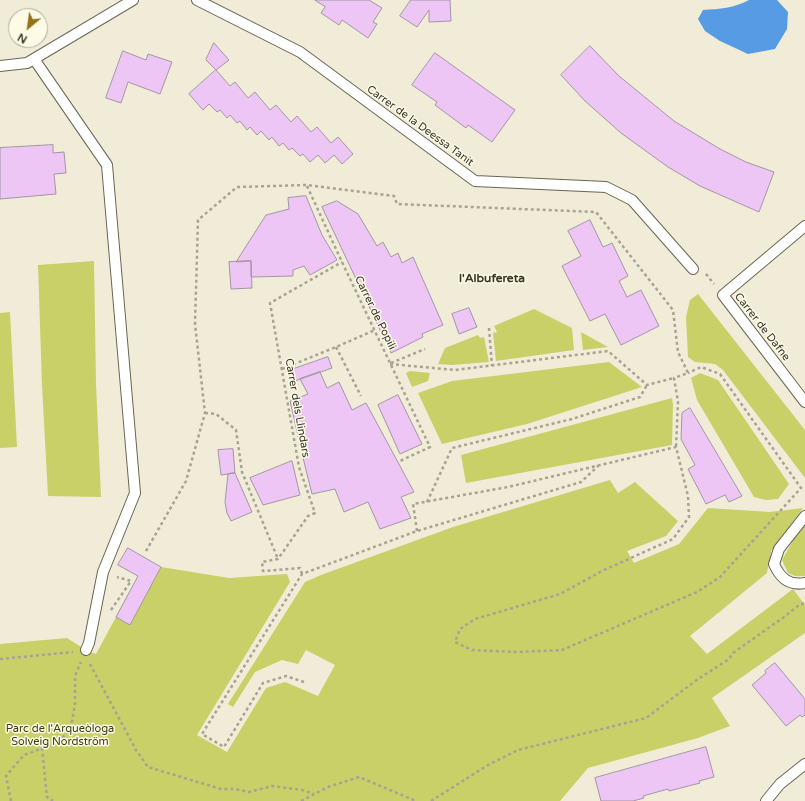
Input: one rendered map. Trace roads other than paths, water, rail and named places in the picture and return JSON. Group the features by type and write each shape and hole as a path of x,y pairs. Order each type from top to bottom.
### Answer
{"lane":[{"path":"0,66 27,63 133,0"},
{"name":"Carrer de la Deessa Tanit","path":"197,0 300,52 475,181 606,187 632,200 692,269"},
{"path":"34,59 107,165 135,493 103,572 89,643 86,650"},
{"name":"Carrer de Dafne","path":"805,226 723,295 805,402"},
{"path":"805,516 779,549 774,564 778,574 785,580 794,583 805,583"},
{"path":"769,800 780,784 805,764"}],"water":[{"path":"749,0 777,0 788,12 787,29 775,49 748,54 720,41 705,31 698,19 703,10 721,9"}],"district":[{"name":"l'Albufereta","path":"492,279"}],"park label":[{"name":"Parc de l'Arqueòloga Solveig Nordström","path":"60,735"}]}
